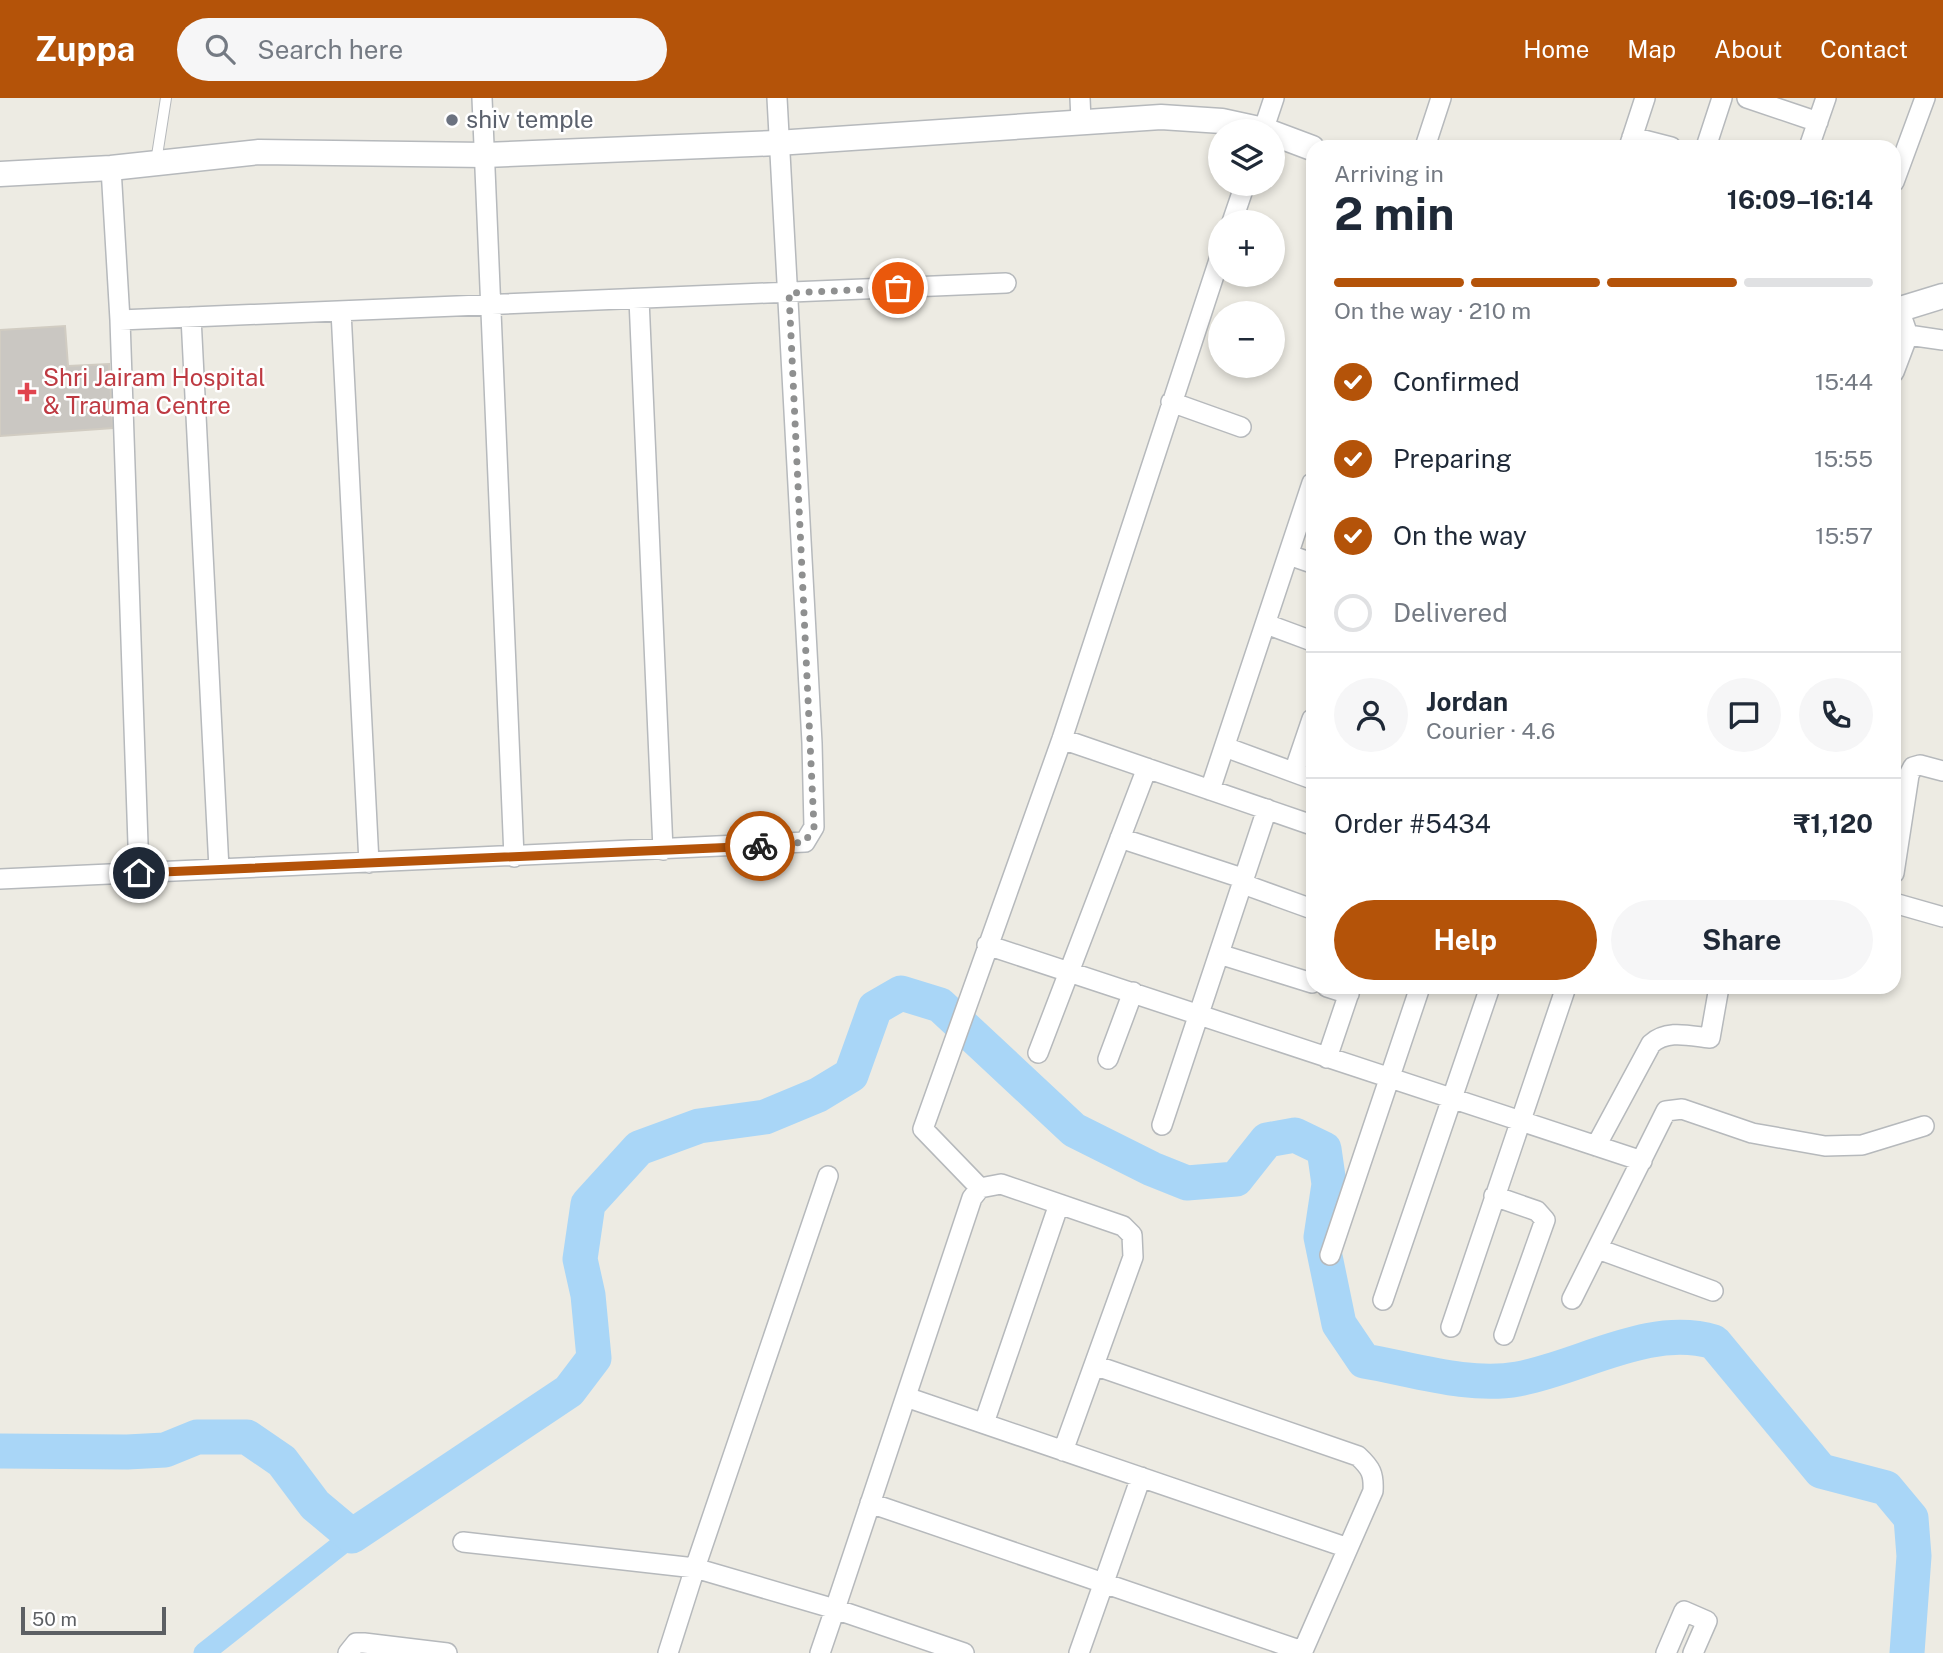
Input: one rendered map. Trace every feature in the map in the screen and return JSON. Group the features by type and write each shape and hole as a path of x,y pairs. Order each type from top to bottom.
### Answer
{"street":[{"path":"482,98 514,857"},
{"path":"0,879 795,845 805,842 814,827 789,293 777,143 777,98"},
{"path":"1269,119 1274,98"},
{"path":"1427,140 1441,98"},
{"path":"1632,140 1645,98"},
{"path":"1708,140 1722,98"},
{"path":"1747,98 1775,102 1818,122"},
{"path":"1812,140 1826,98"},
{"path":"1901,164 1926,98"},
{"path":"0,174 111,167 259,152 485,155 777,143 1080,110 1208,120"},
{"path":"1285,138 1306,146"},
{"path":"111,167 120,320 139,873"},
{"path":"120,320 1006,283"},
{"path":"980,1188 923,1129 1062,739 1210,287"},
{"path":"1901,309 1943,296"},
{"path":"639,299 663,850"},
{"path":"341,312 369,863"},
{"path":"191,317 219,869"},
{"path":"1901,320 1908,335 1901,354"},
{"path":"1908,335 1943,340"},
{"path":"1171,402 1241,426"},
{"path":"1210,790 1306,501"},
{"path":"1289,555 1306,561"},
{"path":"1266,624 1306,639"},
{"path":"1062,739 1306,823"},
{"path":"1225,747 1303,776 1306,757"},
{"path":"1901,827 1909,775 1913,767 1920,765 1943,771"},
{"path":"1038,1053 1147,768"},
{"path":"1162,1125 1267,809"},
{"path":"1120,838 1239,877 1243,884 1306,907"},
{"path":"1901,904 1943,917"},
{"path":"987,945 1200,1013 1450,1100 1642,1161"},
{"path":"1219,954 1306,980"},
{"path":"1108,1059 1133,992"},
{"path":"1327,1058 1349,994"},
{"path":"1330,1255 1387,1078 1417,994"},
{"path":"1382,1300 1488,994"},
{"path":"1451,1327 1518,1122 1564,994"},
{"path":"1596,1146 1651,1044 1658,1037 1675,1034 1710,1038 1717,994"},
{"path":"1572,1299 1662,1117 1674,1108 1752,1133 1825,1146 1862,1145 1924,1126"},
{"path":"667,1653 828,1176"},
{"path":"820,1653 972,1198 980,1188 1001,1184 1123,1226 1132,1236 1133,1257 1063,1451"},
{"path":"1494,1196 1537,1211 1545,1220 1504,1335"},
{"path":"984,1423 1059,1204"},
{"path":"1598,1249 1713,1291"},
{"path":"870,1503 1302,1652 1373,1492 1374,1475 1358,1456 1094,1365"},
{"path":"906,1397 1348,1548"},
{"path":"1079,1653 1141,1477"},
{"path":"463,1542 695,1567 835,1609 964,1653"},
{"path":"1666,1653 1684,1611 1707,1622 1693,1653"},
{"path":"348,1653 356,1643 447,1653"}],"lane":[{"path":"156,163 166,98"}],"building":[{"path":"65,326 68,366 109,364 113,428 0,436 0,330"}],"waterway":[{"path":"0,1451 165,1450 197,1437 247,1437 282,1461 315,1505 352,1536 569,1391 594,1358 588,1295 580,1259 588,1204 639,1148 699,1126 765,1117 818,1095 851,1075 875,1008 901,993 940,1005 1074,1130 1152,1169 1187,1183 1236,1179 1267,1140 1295,1135 1324,1149 1329,1184 1321,1237 1339,1324 1364,1361 1460,1379 1499,1381 1542,1373 1640,1342 1665,1338 1714,1342 1821,1471 1886,1488 1911,1518 1914,1556 1907,1653"},
{"path":"204,1653 352,1536"}],"way so far":[{"path":"760,846 795,845 805,842 814,827 789,293 898,288"}],"place":[{"name":"shiv temple","path":"452,120"},
{"name":"Shri Jairam Hospital & Trauma Centre","path":"27,392"}],"route":[{"path":"139,873 760,846"}]}
